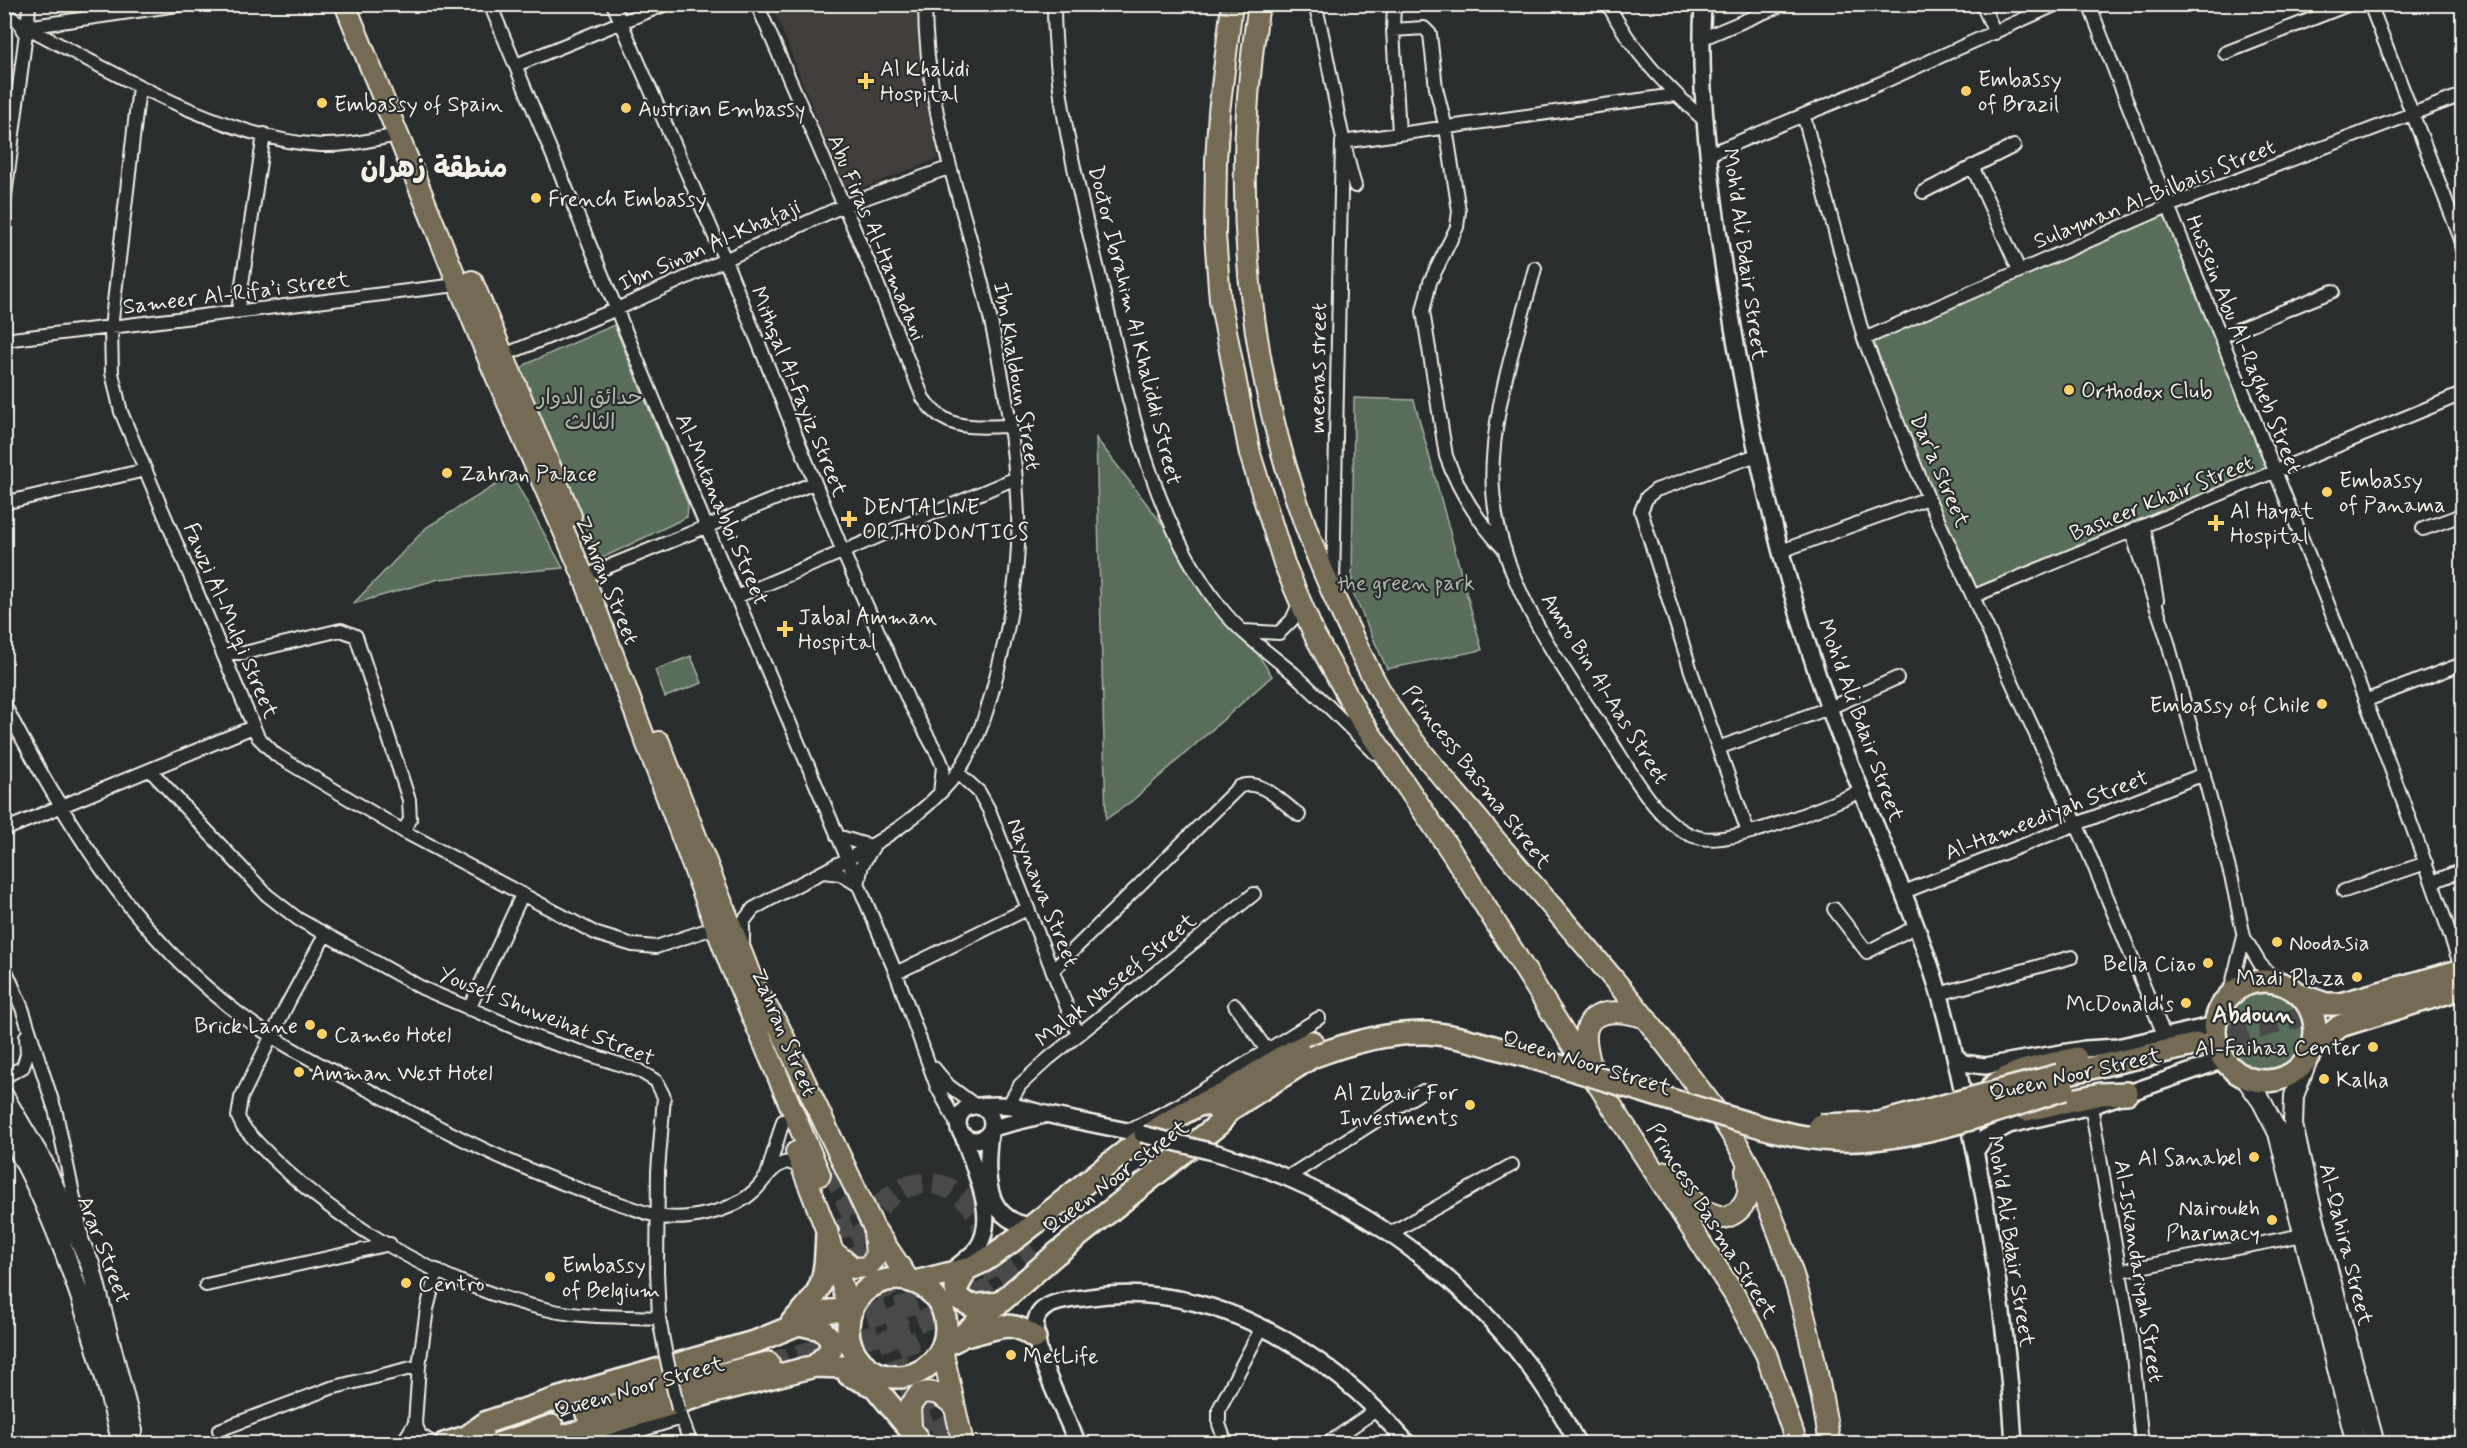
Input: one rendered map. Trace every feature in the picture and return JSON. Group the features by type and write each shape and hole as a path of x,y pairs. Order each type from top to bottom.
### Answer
{"highway":[{"path":"2462,970 2340,1004 2320,1002 2300,995 2278,983 2252,983 2229,996 2220,1009 2215,1025 2218,1049 2224,1060 2245,1077 2260,1081 2281,1079 2300,1068 2311,1052 2340,1026 2463,988"},
{"path":"2300,995 2314,1020 2311,1052"},
{"name":"Queen Noor Street","path":"1225,1103 1312,1050 1385,1023 1443,1023 1516,1039 1628,1077 1778,1119 1824,1126 1879,1123 2065,1075 2200,1049"},
{"name":"Queen Noor Street","path":"1312,1050 1391,1036 1426,1033 1448,1036 1548,1061 1772,1130 1835,1140 1907,1134 2001,1110 2065,1075"},
{"path":"2065,1075 2117,1047"},
{"path":"2001,1110 2025,1110 2096,1100 2127,1093"},
{"path":"537,1443 805,1368 873,1370 892,1377 907,1376 921,1371 933,1362 943,1348 962,1336 999,1303 1219,1125 1225,1103 1194,1108 1154,1134 1033,1240 958,1271 912,1281 892,1279 876,1283 863,1293 852,1308 848,1323 851,1342 860,1359 873,1370"},
{"path":"791,1328 820,1290 830,1242"},
{"path":"958,1271 956,1289 959,1299 972,1306 999,1303"},
{"path":"912,1281 928,1290 939,1301 945,1315 946,1331 943,1348"},
{"path":"468,1437 487,1422 527,1408 730,1350 830,1311 852,1308"},
{"path":"962,1336 1011,1325 1024,1329 1035,1338"},
{"path":"791,1328 820,1329 830,1338 831,1350 805,1368"},
{"name":"Queen Noor Street","path":"444,1443 766,1357 498,1443"},
{"path":"805,1368 858,1378 880,1392 915,1435"}],"main road":[{"name":"Zahran Street","path":"345,4 398,135 466,284"},
{"name":"Zahran Street","path":"356,4 583,575 716,927 757,992 818,1171"},
{"name":"Princess Basma Street","path":"1232,4 1220,100 1215,235 1220,300 1250,454 1272,531 1300,602 1344,693 1452,854 1743,1310 1779,1386 1797,1443"},
{"name":"Princess Basma Street","path":"1259,4 1245,136 1244,218 1248,289 1277,435 1294,496 1333,594 1372,676 1410,736 1646,1018 1738,1144 1767,1202 1791,1261 1808,1324 1830,1443"},
{"name":"Zahran Street","path":"496,358 595,572 736,961 818,1171"},
{"path":"736,961 735,996 783,1121 818,1171 830,1242 845,1296 852,1308"},
{"path":"757,992 779,1027 874,1228 912,1281"},
{"path":"1592,1073 1586,1034 1590,1023 1610,1012 1646,1018"},
{"name":"Al-Qahira Street","path":"2311,1052 2294,1096 2292,1116 2315,1221 2375,1443"},
{"name":"Al-Qahira Street","path":"2245,1077 2278,1133 2356,1443"},
{"name":"Arar Street","path":"4,1096 43,1162 82,1244 107,1321 126,1431 74,1274 42,1194 4,1124"},
{"path":"2271,1119 2274,1112 2281,1107 2289,1111 2292,1116"},
{"path":"1629,1130 1702,1210 1718,1217 1732,1216 1746,1202 1748,1179 1738,1144"},
{"path":"830,1242 854,1268 868,1267 876,1257 874,1228"},
{"path":"943,1348 963,1443"},
{"path":"873,1370 915,1435"},
{"path":"915,1435 910,1406 919,1394 928,1392 939,1394 954,1406"}],"street":[{"path":"4,204 28,27 29,4"},
{"path":"28,27 185,4"},
{"name":"Al-Mutanabbi Street","path":"490,4 846,860 896,973 930,1062"},
{"name":"Mithqal Al-Fayiz Street","path":"613,4 725,260 843,552 909,702 942,763 939,794"},
{"path":"516,65 666,4"},
{"name":"Abu Firas Al-Hamadani","path":"757,4 911,370 933,413 967,426 1008,426"},
{"name":"Ibn Khaldoun Street","path":"736,961 742,926 747,915 821,872 873,846 939,794 958,773 980,730 1005,642 1018,518 1016,478 985,299 948,168 932,90 925,4"},
{"name":"Doctor Ibrahim Al Khaliddi Street","path":"1054,4 1062,97 1076,180 1148,465 1169,522 1220,607 1303,682 1399,778"},
{"path":"1316,4 1325,40 1342,142 1355,186"},
{"path":"1394,4 1393,30 1400,134"},
{"path":"1608,4 1633,48 1675,95 1704,120"},
{"name":"Moh'd Ali Bdair Street","path":"1703,4 1701,39 1704,120 1728,301 1757,455 1781,550 1829,708 1860,792 1904,892 1939,994 1976,1152 2003,1308 2014,1443"},
{"path":"1701,39 1784,4"},
{"path":"1982,4 1995,33"},
{"path":"1709,154 1804,117 2057,4"},
{"name":"Hussein Abu Al-Ragheb Street","path":"2089,4 2166,207 2222,336 2367,700 2433,882 2462,970"},
{"path":"2226,53 2350,4"},
{"path":"2370,4 2411,115 2463,242"},
{"path":"4,14 139,87 213,117 264,134 321,145 339,145 398,135"},
{"path":"1393,30 1424,28 1430,34 1436,88 1446,128 1459,219 1426,294 1423,311 1448,462 1477,520 1505,550"},
{"name":"Fawzi Al-Mulqi Street","path":"139,87 111,328 110,354 115,387 121,412 253,727 266,747 403,831 597,934 633,945 668,945 716,927"},
{"path":"1342,142 1675,95"},
{"name":"Sulayman Al-Bilbaisi Street","path":"1864,339 2166,207 2463,95"},
{"name":"Dar'a Street","path":"1804,117 1864,339 1928,498 2077,825 2165,1037"},
{"path":"238,311 264,134"},
{"name":"meenas street","path":"1333,594 1342,142"},
{"path":"1923,192 2014,146"},
{"path":"1972,166 2019,270"},
{"name":"Ibn Sinan Al-Khafaji","path":"496,358 618,309 843,206 948,168"},
{"name":"Amro Bin Al-Aas Street","path":"1535,268 1508,370 1492,458 1494,496 1505,550 1519,588 1540,630 1623,760 1662,815 1682,831 1703,839 1748,832 1782,822 1860,792"},
{"name":"Sameer Al-Rifa’i Street","path":"4,340 466,284"},
{"path":"2222,336 2333,291"},
{"name":"Basheer Khair Street","path":"1974,596 2463,394"},
{"path":"1748,832 1691,671 1641,511 1647,497 1656,490 1757,455"},
{"path":"4,483 6,503 146,470"},
{"path":"736,597 1016,478"},
{"path":"595,572 814,483"},
{"path":"1781,550 1928,498"},
{"path":"2423,529 2463,515"},
{"path":"2145,527 2156,579 2158,607"},
{"path":"2132,532 2145,581 2158,607 2204,774 2244,937 2260,964 2278,983"},
{"path":"1243,630 1260,634 1279,633 1292,620 1300,602"},
{"path":"220,647 232,653 244,652 341,630 356,636 409,800 410,820 403,831"},
{"path":"2367,700 2463,664"},
{"path":"1718,748 1829,708 1897,678"},
{"path":"4,704 61,809 105,877 171,955 206,987 271,1036 491,1155 571,1188 657,1216 682,1217 721,1208 745,1198 767,1176 786,1163 818,1171"},
{"path":"4,830 61,809 253,727"},
{"name":"Yousef Shuweihat Street","path":"150,771 267,896 325,935 422,988 469,1009 543,1040 638,1070 656,1081 664,1096 657,1216 659,1318 680,1414 691,1443"},
{"name":"Naynawa Street","path":"958,773 984,800 1078,1035"},
{"name":"Al-Hameediyah Street","path":"1904,892 2204,774"},
{"path":"1053,970 1239,787 1245,784 1259,786 1299,815"},
{"path":"821,872 840,874 858,885 862,866 873,846 837,836"},
{"path":"2344,891 2426,863"},
{"path":"2433,882 2463,870"},
{"name":"Malak Naseef Street","path":"1010,1104 1028,1077 1254,894"},
{"path":"469,1009 522,895"},
{"path":"896,973 1027,909"},
{"path":"1834,909 1867,952 1915,927"},
{"path":"325,935 271,1036 238,1107 238,1117 243,1127 317,1197 390,1244 437,1270 489,1292 553,1311 659,1318"},
{"path":"2229,996 2244,937"},
{"path":"1939,994 2072,957"},
{"path":"4,966 22,1008 56,1113 78,1212 82,1244"},
{"path":"1235,1005 1266,1049"},
{"path":"4,1077 19,1072 26,1063 27,1040 22,1008"},
{"path":"1135,1133 1266,1049 1319,1018"},
{"name":"Queen Noor Street","path":"1954,1055 1963,1063 1985,1066 2085,1049 2117,1047 2215,1025"},
{"name":"Queen Noor Street","path":"2127,1093 2224,1060"},
{"path":"930,1062 949,1086 991,1114 988,1167 997,1208 1033,1240"},
{"path":"930,1062 945,1107 961,1132 976,1140 991,1130 1047,1114"},
{"path":"1288,1178 1423,1091"},
{"name":"Queen Noor Street","path":"1976,1152 1985,1138 1995,1131 2096,1100"},
{"name":"Al-Iskandariyah Street","path":"2096,1100 2131,1336 2142,1443"},
{"path":"958,1271 979,1245 986,1221 984,1203 958,1120 963,1111 978,1106 1010,1104 1217,1153 1288,1178 1338,1202 1389,1234 1446,1276 1486,1312 1531,1368 1578,1443"},
{"path":"767,1176 783,1121"},
{"path":"1389,1234 1512,1165"},
{"path":"2120,1271 2302,1235"},
{"path":"206,1285 390,1244"},
{"path":"434,1443 420,1435 415,1423 418,1366 427,1309 437,1270"},
{"path":"1078,1443 1035,1338 1037,1319 1044,1308 1073,1299 1122,1293 1190,1302 1234,1315 1262,1327 1321,1361 1376,1410 1408,1443"},
{"path":"1226,1443 1217,1418 1219,1409 1262,1327"},
{"path":"219,1430 331,1388 418,1366"},
{"path":"1327,1443 1376,1410"},
{"path":"596,1443 680,1414"},
{"path":"402,1443 415,1423"}],"shaded area":[{"name":"Al Khalidi Hospital","path":"772,5 920,5 937,159 847,194"}],"green space":[{"name":"Orthodox Club","path":"2173,202 2277,469 1975,594 1933,497 1871,335"},
{"name":"حدائق الدوار الثالث","path":"614,325 688,504 687,517 600,559 515,377 526,364"},
{"name":"the green park","path":"1354,398 1414,400 1482,650 1387,669 1352,591"},
{"path":"1096,438 1234,617 1272,676 1132,801 1106,819"},
{"path":"512,475 563,568 439,579 353,604 427,527"},
{"path":"691,656 702,683 665,697 655,670"},
{"path":"2264,990 2280,993 2293,1002 2302,1015 2305,1031 2302,1047 2293,1060 2280,1069 2264,1072 2248,1069 2235,1060 2226,1047 2223,1031 2226,1015 2235,1002 2248,993"}],"tunnel":[{"path":"2198,1044 2346,1005"},
{"path":"832,1170 902,1330 947,1444"},
{"path":"867,1236 873,1216 886,1200 902,1189 919,1184 936,1184 966,1199 976,1213 983,1230 985,1249"},
{"path":"839,1219 932,1444"},
{"path":"768,1363 873,1336 949,1310 990,1288 1036,1252"},
{"path":"808,1337 950,1292 1009,1256"}],"place":[{"name":"Al Khalidi Hospital","path":"866,81"},
{"name":"Embassy of Brazil","path":"1966,91"},
{"name":"Embassy of Spain","path":"322,103"},
{"name":"Austrian Embassy","path":"626,108"},
{"name":"French Embassy","path":"536,198"},
{"name":"Orthodox Club","path":"2069,390"},
{"name":"Zahran Palace","path":"447,473"},
{"name":"Embassy of Panama","path":"2327,492"},
{"name":"DENTALINE ORTHODONTICS","path":"849,519"},
{"name":"Al Hayat Hospital","path":"2216,523"},
{"name":"Jabal Amman Hospital","path":"785,629"},
{"name":"Embassy of Chile","path":"2322,704"},
{"name":"Noodasia","path":"2277,942"},
{"name":"Bella Ciao","path":"2208,963"},
{"name":"Madi Plaza","path":"2357,977"},
{"name":"McDonald's","path":"2186,1003"},
{"name":"Brick Lane","path":"310,1025"},
{"name":"Cameo Hotel","path":"322,1034"},
{"name":"Al-Faihaa Center","path":"2373,1047"},
{"name":"Amman West Hotel","path":"299,1072"},
{"name":"Kalha","path":"2324,1079"},
{"name":"Al Zubair For Investments","path":"1470,1105"},
{"name":"Al Sanabel","path":"2254,1157"},
{"name":"Nairoukh Pharmacy","path":"2272,1220"},
{"name":"Embassy of Belgium","path":"550,1277"},
{"name":"Centro","path":"406,1283"},
{"name":"MetLife","path":"1011,1355"}],"district":[{"name":"منطقة زهران","path":"434,167"},
{"name":"Abdoun","path":"2253,1014"}]}
